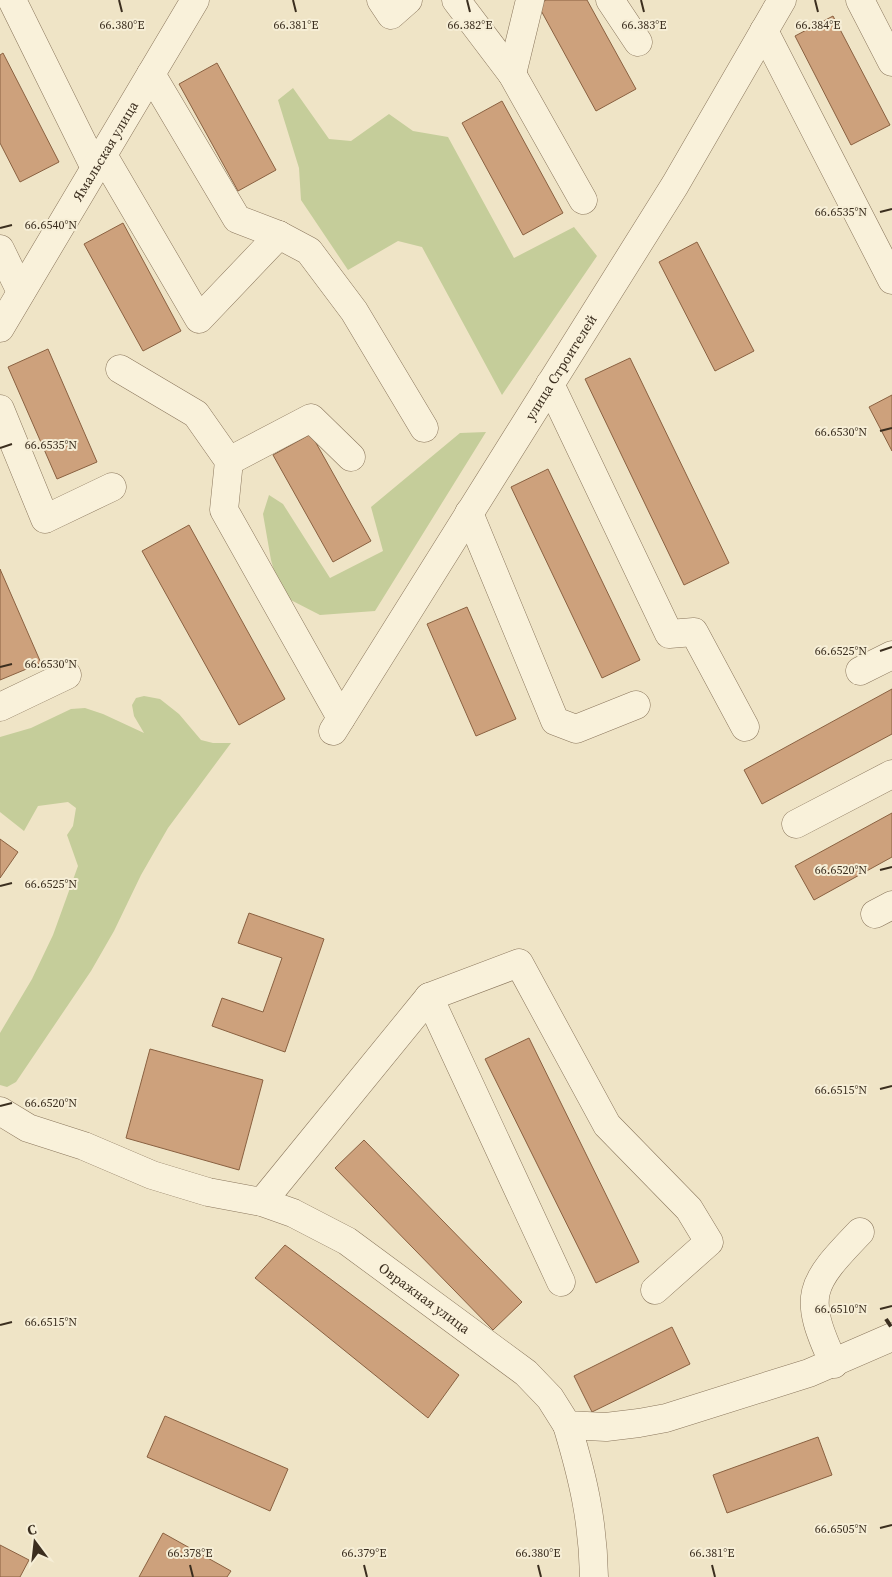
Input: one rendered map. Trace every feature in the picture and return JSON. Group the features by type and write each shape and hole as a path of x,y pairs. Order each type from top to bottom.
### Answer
{"street":[{"path":"12,0 99,162 198,319 280,234"},
{"name":"Ямальская улица","path":"0,328 195,0"},
{"path":"381,0 391,15 408,0"},
{"path":"456,0 512,74 583,200"},
{"path":"512,74 530,0"},
{"path":"610,0 638,42"},
{"name":"улица Строителей","path":"229,461 224,510 337,724 675,185 782,0"},
{"path":"860,0 892,62"},
{"path":"764,31 892,280"},
{"path":"151,74 237,219 280,234 308,251 354,311 424,428"},
{"path":"0,249 21,292"},
{"path":"120,369 196,414 229,461 312,418 351,457"},
{"path":"550,384 669,634 694,632 745,727"},
{"path":"0,409 45,519 112,487"},
{"path":"470,513 556,721 576,730 636,705"},
{"path":"860,671 892,655"},
{"path":"0,706 67,675"},
{"path":"796,824 892,774"},
{"path":"262,1202 429,997 519,963 608,1125 689,1209 709,1242 655,1290"},
{"path":"429,997 561,1282"},
{"name":"Овражная улица","path":"0,1111 28,1128 84,1146 152,1175 208,1192 262,1202 293,1213 347,1241 526,1373 550,1398 567,1425 591,1520 594,1577"},
{"path":"834,1364 816,1318 814,1302 816,1289 822,1276 834,1259 860,1232"},
{"path":"567,1425 606,1427 666,1418 809,1374 892,1337"}],"green space":[{"path":"293,88 329,139 351,141 389,114 413,131 448,137 514,258 574,227 597,256 502,395 422,247 398,241 348,270 301,200 299,168 278,100"},
{"path":"486,432 375,611 320,615 281,595 271,560 263,514 269,495 283,504 330,578 383,551 371,507 460,433"},
{"path":"144,696 160,699 179,714 201,740 213,743 231,743 168,828 91,971 16,1082 7,1087 0,1085 0,1033 32,979 53,935 78,866 67,835 73,826 76,808 68,802 38,806 24,831 0,812 0,737 31,728 71,709 85,708 144,733 134,716 132,705 136,698"}],"building":[{"path":"546,0 587,0 636,89 596,111 538,5"},
{"path":"833,16 890,125 851,145 795,36"},
{"path":"3,53 59,162 20,182 0,143 0,55"},
{"path":"217,63 276,170 238,191 179,84"},
{"path":"502,101 563,213 523,235 462,123"},
{"path":"123,223 181,331 143,351 84,244"},
{"path":"697,242 754,351 715,371 659,262"},
{"path":"48,349 97,462 57,479 8,367"},
{"path":"630,358 729,563 684,585 585,379"},
{"path":"892,395 892,451 869,407"},
{"path":"311,434 371,541 333,562 273,455"},
{"path":"548,469 640,660 602,678 511,487"},
{"path":"189,525 285,699 239,725 142,551"},
{"path":"0,569 41,663 0,680"},
{"path":"467,607 516,719 476,736 427,624"},
{"path":"892,689 892,734 762,804 744,770"},
{"path":"892,813 892,857 814,900 795,866"},
{"path":"0,839 18,852 0,878"},
{"path":"249,913 324,939 285,1052 212,1026 222,998 263,1012 282,958 238,943"},
{"path":"529,1038 639,1262 596,1283 485,1059"},
{"path":"150,1049 263,1080 239,1170 126,1138"},
{"path":"364,1140 522,1302 493,1330 335,1168"},
{"path":"285,1245 459,1375 428,1418 255,1278"},
{"path":"672,1327 690,1364 592,1412 574,1376"},
{"path":"165,1416 288,1469 270,1511 147,1457"},
{"path":"818,1437 832,1475 727,1513 713,1475"},
{"path":"163,1533 231,1571 227,1577 139,1577"},
{"path":"0,1545 29,1560 20,1577 0,1577"}],"railway":[{"path":"886,1319 892,1328"}]}
